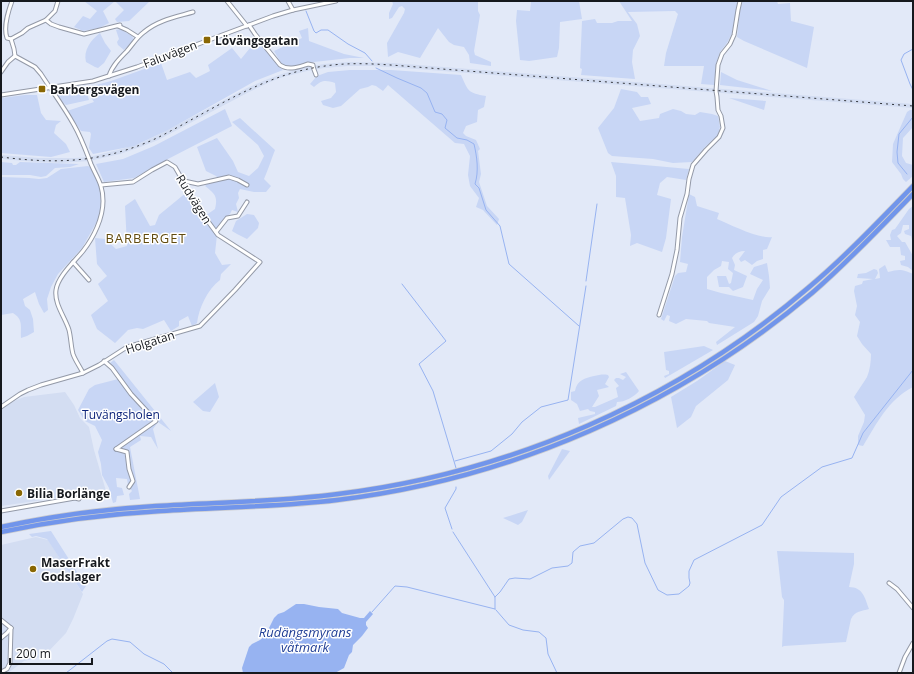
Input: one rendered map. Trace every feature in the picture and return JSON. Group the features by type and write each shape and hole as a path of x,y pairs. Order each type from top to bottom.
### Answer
{"highway":[{"path":"1,527 120,508 289,499 358,491 414,482 451,473 530,449 573,432 633,405 718,356 789,304 832,268 913,186"},
{"path":"1,532 121,514 282,505 359,497 396,491 452,478 491,468 538,452 634,410 721,360 781,318 818,288 861,248 913,194"}],"street":[{"path":"12,1 5,34 7,38 11,39 15,56"},
{"path":"11,39 28,28 46,20 55,11 58,1"},
{"path":"227,1 280,65 288,69 311,64 313,65 316,75"},
{"path":"288,1 293,10"},
{"name":"Faluvägen","path":"1,95 93,81 137,67 248,25 293,10 336,1"},
{"path":"659,315 673,268 677,250 680,218 693,165 719,137 723,128 721,116 718,110 716,91 718,65 722,54 734,36 740,1"},
{"path":"109,76 111,70 138,37 154,24 194,12"},
{"path":"46,20 59,27 84,34 119,25 138,37"},
{"path":"1,72 8,62 15,56"},
{"path":"15,56 35,67 41,74 74,126 101,185 103,199 102,217 89,242 73,262 58,284 56,290 56,297 68,329 74,356 83,373"},
{"name":"Rudvägen","path":"101,185 133,182 167,162 175,168 193,201 218,235 260,262"},
{"path":"183,181 198,184 229,177 247,185"},
{"path":"216,232 227,218 238,216 246,202"},
{"path":"73,262 89,280"},
{"name":"Holgatan","path":"1,406 28,390 83,373 127,347 200,326 260,262"},
{"path":"104,361 112,368 131,394 156,421 116,449 127,452 133,481 129,487"},
{"path":"1,511 48,502 75,498 79,499"},
{"path":"889,583 897,589 913,608"},
{"path":"1,620 11,628"},
{"path":"1,638 11,628"},
{"path":"1,672 7,669 10,663 11,628"},
{"path":"899,673 905,657 913,643"}],"shaded area":[{"path":"348,62 393,63 913,104 913,108 404,68 348,66 307,71 270,82 158,140 120,154 89,161 60,163 1,159 1,155 38,158 89,157 118,150 141,143 156,136 247,88 268,79 306,67"},
{"path":"65,392 74,405 80,418 89,427 106,491 1,506 1,408 24,397"},
{"path":"36,537 48,540 83,594 66,633 44,656 24,661 8,673 1,673 1,545"}],"green space":[{"path":"84,1 115,1 103,11 109,23 99,28 83,31 74,27 83,16 90,19 97,11"},
{"path":"115,1 150,1 129,21 117,22 115,19 124,10"},
{"path":"392,1 478,1 478,11 480,15 474,51 475,55 491,62 491,66 470,63 469,55 464,47 454,45 449,42 438,28 420,58 398,52 388,57 387,43 405,9 402,6 399,7 392,18 389,19 389,13 393,4"},
{"path":"531,1 579,1 582,19 560,22 559,48 557,57 529,61 520,60 516,21 517,10 530,11"},
{"path":"619,1 738,1 732,33 720,52 716,64 714,85 701,84 704,66 664,66 666,53 678,14 675,11 628,12 637,24 640,36 633,50 632,62 635,79 581,75 582,21 595,19 597,23 612,23 618,21 632,21"},
{"path":"743,1 777,1 778,4 790,3 791,21 814,27 807,68 737,37 740,9"},
{"path":"308,28 309,41 344,54 364,58 305,63 294,67 286,67 281,63 274,51 302,38 299,31"},
{"path":"120,29 132,36 134,40 124,50 118,45 117,42 119,39 116,30"},
{"path":"100,33 111,51 104,63 98,68 86,62 85,58 88,46"},
{"path":"261,45 283,70 255,81 168,130 134,146 93,154 89,148 90,132 81,131 67,111 94,102 85,88 111,81 161,63 167,80 190,72 196,78 210,71 208,65 232,48 241,59 250,48"},
{"path":"350,70 391,70 461,75 469,90 475,94 486,96 484,107 478,110 477,122 466,126 463,133 466,136 476,140 480,149 478,151 481,174 479,182 487,206 499,219 497,225 483,210 476,207 479,198 470,186 468,175 470,156 464,144 455,143 388,85 383,91 372,85 360,89 341,106 333,108 323,105 321,101 331,98 336,92 335,83 324,81 314,87 310,84 317,76 328,72"},
{"path":"721,72 737,80 772,91 720,85"},
{"path":"75,87 82,87 87,93 89,100 66,105 59,99 58,95"},
{"path":"621,89 637,92 641,97 648,97 651,104 632,108 640,121 659,118 660,114 673,109 686,114 695,115 700,112 712,114 718,116 720,127 718,135 692,162 673,163 653,159 612,156 608,153 598,128 614,108"},
{"path":"37,95 41,113 46,120 61,121 56,125 54,133 66,144 70,152 51,157 1,153 1,98"},
{"path":"729,98 766,101 764,110"},
{"path":"225,109 232,126 134,178 104,182 96,164 123,159 154,146"},
{"path":"913,110 913,127 903,138 902,156 906,163 913,165 913,176 906,182 892,162 893,144 907,112"},
{"path":"240,118 275,150 264,179 271,186 266,192 254,192 240,189 238,193 239,198 236,204 238,212 232,210 215,230 205,216 215,209 216,198 205,186 207,184 221,181 216,176 206,171 197,147 217,138 233,161 238,172 249,176 258,168 264,156 258,145 232,122"},
{"path":"1,162 12,163 13,165 20,162 79,164 70,167 55,168 46,176 41,177 30,175 1,175"},
{"path":"611,162 689,169 686,180 667,177 660,183 657,195 671,199 666,238 662,252 637,243 630,246 631,235 625,198 616,197 616,176"},
{"path":"88,166 93,169 100,187 100,216 82,248 58,274 47,299 48,310 44,313 35,292 23,299 25,306 30,310 33,319 34,332 21,338 21,324 19,318 13,313 1,315 1,177 47,178 61,169"},
{"path":"187,192 217,235 215,253 222,265 231,264 221,274 220,280 208,294 202,305 197,323 192,326 188,316 179,321 179,326 171,331 164,320 143,329 137,328 128,330 115,343 97,329 91,315 108,301 98,284 107,276 97,264 95,238 105,239 116,249 127,246 125,206 135,199 150,226 155,225 159,215"},
{"path":"689,194 695,197 697,206 719,213 717,219 753,234 772,237 767,249 763,250 763,259 752,265 745,260 741,262 739,259 745,251 737,253 732,258 735,265 734,270 747,276 743,287 733,291 729,287 719,287 717,276 726,276 729,284 731,283 733,273 728,269 729,262 722,261 721,266 707,277 707,289 753,300 757,289 763,280 750,274 754,267 767,263 770,288 762,301 758,316 754,322 717,345 716,342 735,327 709,323 707,321 686,319 676,324 669,321 670,316 667,315 664,321 661,319 675,276 678,273 686,272 688,264 680,262 682,237"},
{"path":"913,206 913,244 911,236 905,234 904,231 909,229 909,225 903,225 901,233 897,236 902,242 905,242 913,256 913,271 908,267 901,265 900,261 905,260 905,256 901,255 900,247 890,247 886,240 891,240 890,235 892,230 895,229 909,209"},
{"path":"247,214 254,215 259,223 258,228 247,239 232,231 236,221"},
{"path":"885,265 888,272 900,270 913,274 913,387 904,392 890,405 878,421 863,446 858,445 858,436 864,422 865,415 854,397 867,377 871,354 857,336 860,322 855,315 857,306 854,291 855,286 862,284 863,281 873,279 857,278 858,274 866,273 874,269 877,270 878,273 875,279 880,278 879,269"},
{"path":"704,346 713,350 665,378 664,376 669,374 669,371 666,370 664,352"},
{"name":"Tuvängsholen","path":"114,360 171,431 158,422 153,429 158,449 151,437 140,436 141,440 130,447 140,499 130,500 129,494 132,491 128,485 127,479 116,478 117,487 122,488 124,495 117,496 116,502 113,503 109,488 102,475 98,452 102,440 95,426 85,421 78,410 89,389 95,385 122,378 110,363"},
{"path":"725,361 735,365 728,380 696,406 691,417 677,428 671,397"},
{"path":"626,372 639,391 629,399 617,402 616,406 579,424 578,418 595,414 595,412 588,409 580,411 577,404 571,400 571,392 575,391 578,384 591,377 608,375 609,377 605,384 609,387 597,390 599,396 592,407 595,407 618,397 616,388 619,386 614,380 619,378 623,380 626,377 620,374"},
{"path":"215,383 219,397 210,412 203,411 193,402"},
{"path":"562,449 570,451 549,480 548,476"},
{"path":"528,510 522,522 518,525 503,518"},
{"path":"51,531 86,586 82,592 47,539 36,536 32,537 29,534"},
{"path":"777,551 854,553 854,564 849,587 854,587 863,594 869,609 859,612 853,616 846,642 782,647 784,600 782,597"}],"water":[{"name":"Rudängsmyrans våtmark","path":"296,604 338,609 342,613 360,618 364,618 370,611 373,614 366,622 368,628 353,645 352,652 349,655 344,668 335,673 243,673 242,668 249,647 265,636 274,618 278,614"}],"waterway":[{"path":"306,11 316,33 321,30 328,30 348,44 365,53 372,61"},
{"path":"913,49 904,54 901,60 913,90"},
{"path":"376,68 421,88 427,93 435,112 442,114 447,120 445,128 457,138 467,140 474,144 477,164 475,184 479,188 486,210 500,226 509,264 579,326"},
{"path":"907,174 898,163 897,152 899,134 913,117"},
{"path":"586,281 597,204"},
{"path":"402,284 446,341 419,364 433,391 456,468"},
{"path":"455,461 491,451 512,434 522,422 541,407 568,400 586,286"},
{"path":"495,597 509,579 530,579 552,568 568,566 572,563 573,552 580,546 594,543 623,519 628,517 632,518 637,524 645,563 658,590 667,595 679,594 689,586 689,571 694,560 762,525 781,497 822,467 852,458 863,433 913,370"},
{"path":"452,529 445,508 456,487"},
{"path":"453,532 495,597 495,609"},
{"path":"372,612 395,586 407,587 495,609"},
{"path":"496,610 509,625 523,630 539,632 546,638 548,654 557,673"},
{"path":"66,673 107,641 112,639 130,642 144,654 164,664 173,673"}],"railway":[{"path":"1,157 65,161 117,153 157,138 259,85 302,70 345,64 394,65 913,106"}],"place":[{"name":"Lövängsgatan","path":"207,40"},
{"name":"Barbergsvägen","path":"42,89"},
{"name":"Bilia Borlänge","path":"19,493"},
{"name":"MaserFrakt Godslager","path":"33,569"}],"district":[{"name":"BARBERGET","path":"146,238"}]}
